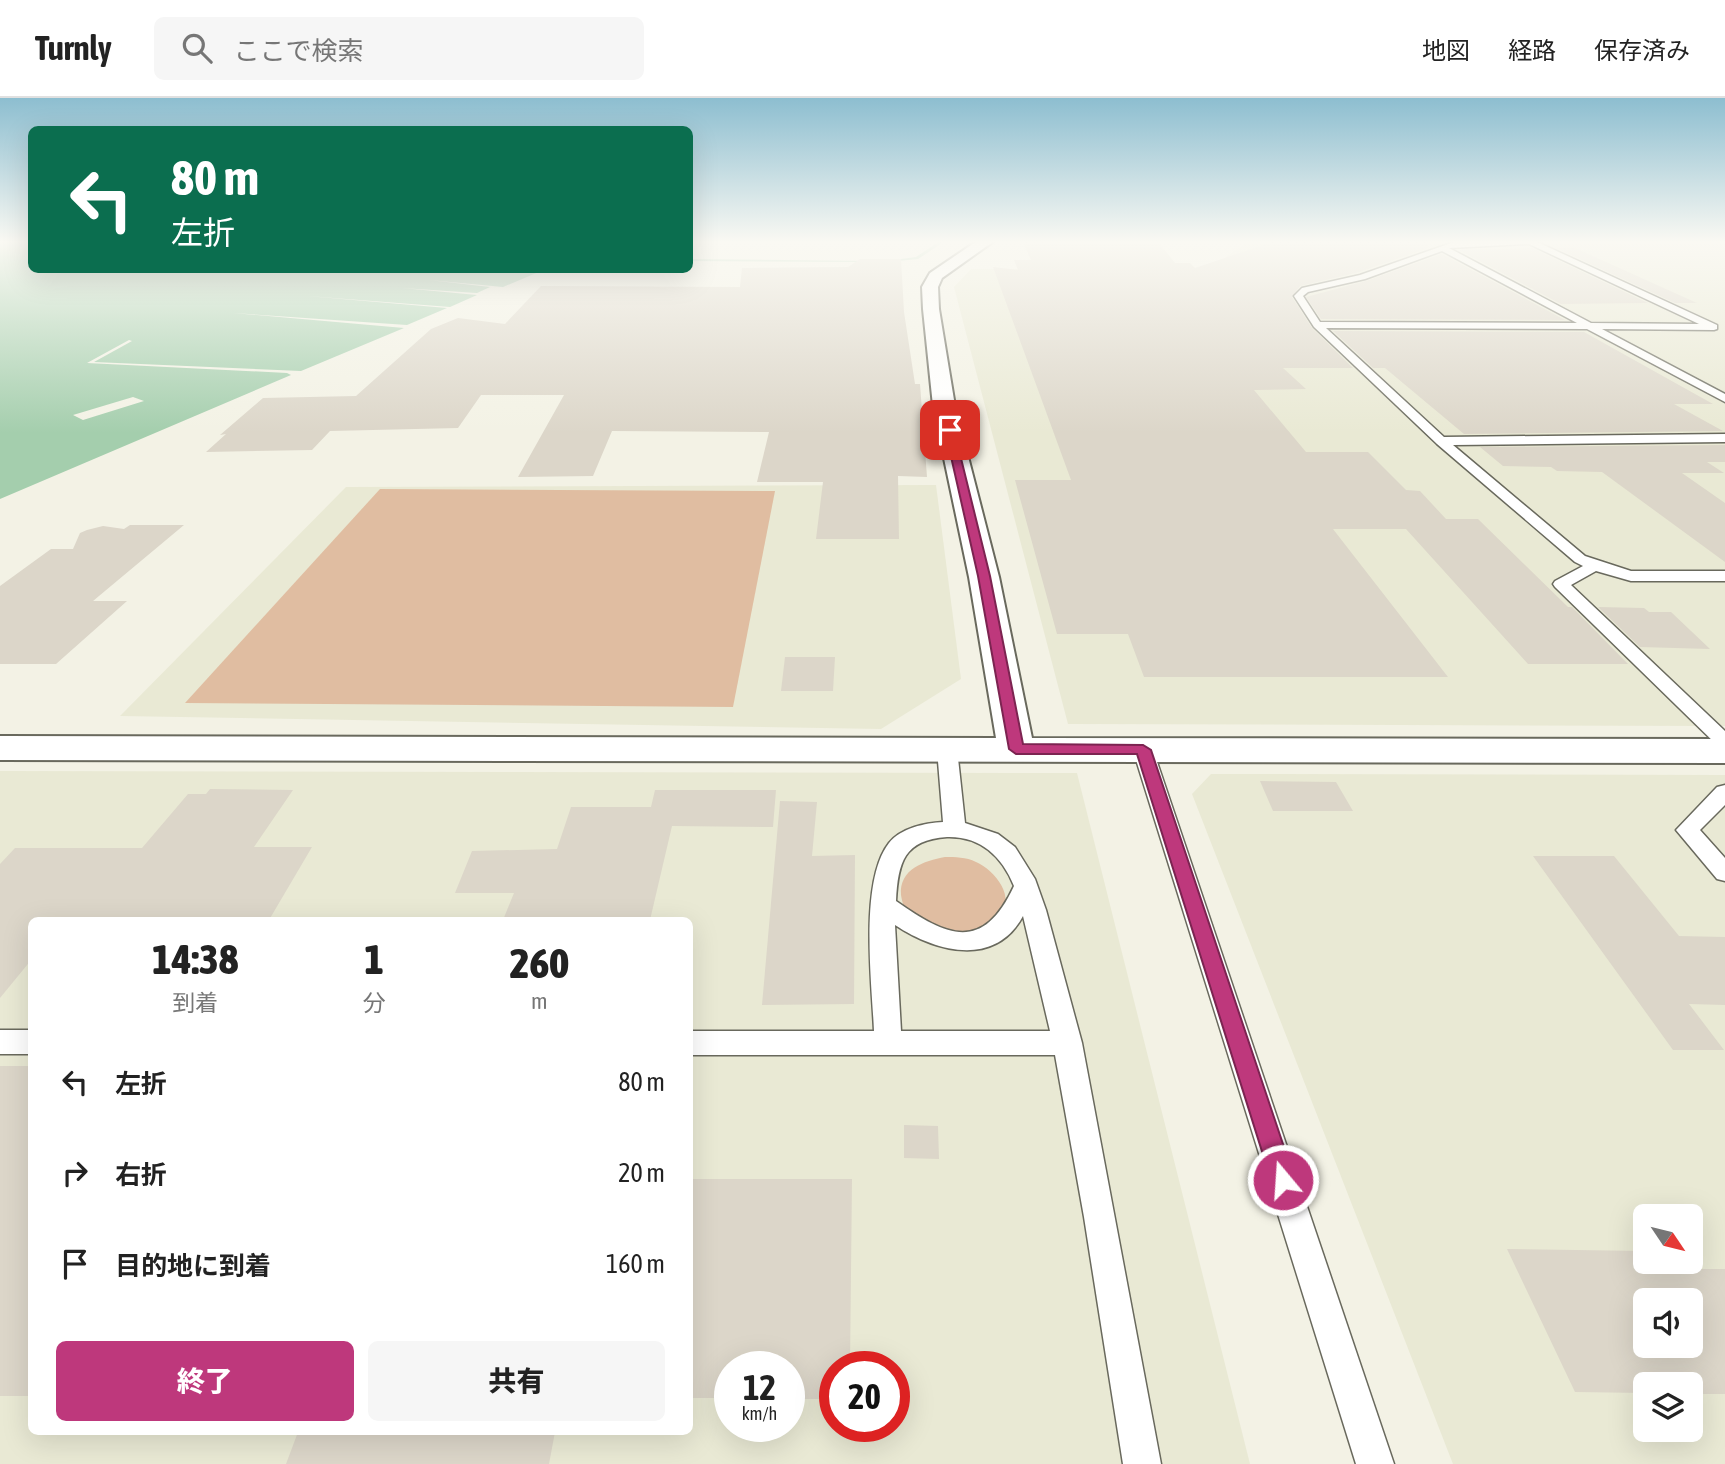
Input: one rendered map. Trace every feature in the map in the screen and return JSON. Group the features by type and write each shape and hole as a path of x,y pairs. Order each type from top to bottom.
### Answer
{"street":[{"path":"931,305 944,406 984,576 1016,749"},
{"path":"0,748 1725,751"}],"lane":[{"path":"1304,305 1317,325 1441,440 1580,559 1594,566 1631,576 1725,576"},
{"path":"1548,305 1725,399"},
{"path":"1665,305 1725,330"},
{"path":"1317,325 1714,327"},
{"path":"1441,440 1725,438"},
{"path":"1594,566 1561,583 1725,742"},
{"path":"947,749 955,829"},
{"path":"1143,750 1375,1464"},
{"path":"1725,792 1687,830 1725,873"},
{"path":"888,1043 884,905 885,881 890,862 902,844 923,832 955,829 978,834 1007,853 1025,887 1068,1044 1142,1464"},
{"path":"884,905 928,935 956,942 969,941 991,935 1006,923 1025,887"},
{"path":"0,1042 28,1042"},
{"path":"693,1043 1068,1044"}],"shaded area":[{"path":"0,305 409,305 447,308 407,325 233,313 404,328 301,371 94,362 132,341 129,340 87,363 291,375 0,499","holes":["133,397 144,401 83,420 73,415"]},
{"path":"421,305 455,305 450,307"},
{"path":"959,305 1725,305 1725,726 1068,724"},
{"path":"936,485 961,679 881,729 120,716 346,487"},
{"path":"380,489 775,491 733,707 185,703"},
{"path":"0,771 1077,773 1250,1464 0,1464"},
{"path":"1211,774 1725,775 1725,1464 1453,1464 1192,794"},
{"path":"945,857 972,860 997,878 1006,902 1004,910 996,918 976,929 957,932 913,917 907,912 901,895 904,879 921,864"}],"building":[{"path":"523,305 904,305 915,384 920,384 927,477 898,476 899,539 816,539 823,482 757,482 769,432 612,431 593,476 518,477 564,395 481,395 458,428 330,431 312,450 206,452 226,434 220,435 263,398 356,396 431,329 458,318 505,324"},
{"path":"1007,305 1297,305 1312,328 1353,368 1283,368 1306,389 1254,390 1306,452 1368,452 1406,490 1420,491 1446,519 1478,519 1628,664 1528,664 1406,529 1333,529 1448,677 1144,677 1128,634 1057,634 1015,480 1071,480"},
{"path":"1311,305 1537,305 1565,320 1321,319"},
{"path":"1333,331 1584,332 1713,404 1674,404 1723,431 1464,434 1385,368 1373,368"},
{"path":"1725,445 1725,462 1707,462 1724,473 1682,473 1725,503 1725,562 1602,472 1503,466 1480,447"},
{"path":"130,525 184,525 93,601 127,601 56,664 0,664 0,586 51,549 73,549 80,533 103,526 124,529"},
{"path":"1598,607 1644,608 1649,612 1671,612 1710,649 1640,647"},
{"path":"785,657 835,657 833,691 781,691"},
{"path":"1260,781 1336,782 1353,811 1273,811"},
{"path":"210,789 293,790 254,847 312,847 271,917 28,917 28,964 0,998 0,864 15,848 142,848 188,794 206,794"},
{"path":"655,790 776,790 773,827 672,826 651,917 504,917 514,893 455,893 472,851 557,849 571,807 651,807"},
{"path":"780,801 817,802 812,856 855,855 854,1004 762,1005"},
{"path":"1533,856 1614,856 1679,936 1725,937 1725,1005 1689,1004 1724,1050 1673,1050"},
{"path":"0,1066 28,1066 28,1396 0,1396"},
{"path":"904,1125 938,1126 939,1159 904,1158"},
{"path":"693,1179 852,1179 850,1351 819,1351 819,1399 805,1399 805,1351 714,1351 714,1398 693,1398"},
{"path":"1507,1249 1633,1251 1633,1274 1703,1274 1703,1269 1725,1269 1725,1394 1703,1394 1703,1372 1633,1372 1633,1393 1575,1392"},
{"path":"297,1435 554,1435 549,1464 286,1464"}],"route":[{"path":"950,430 984,576 1016,749 1143,750 1283,1180"}]}
